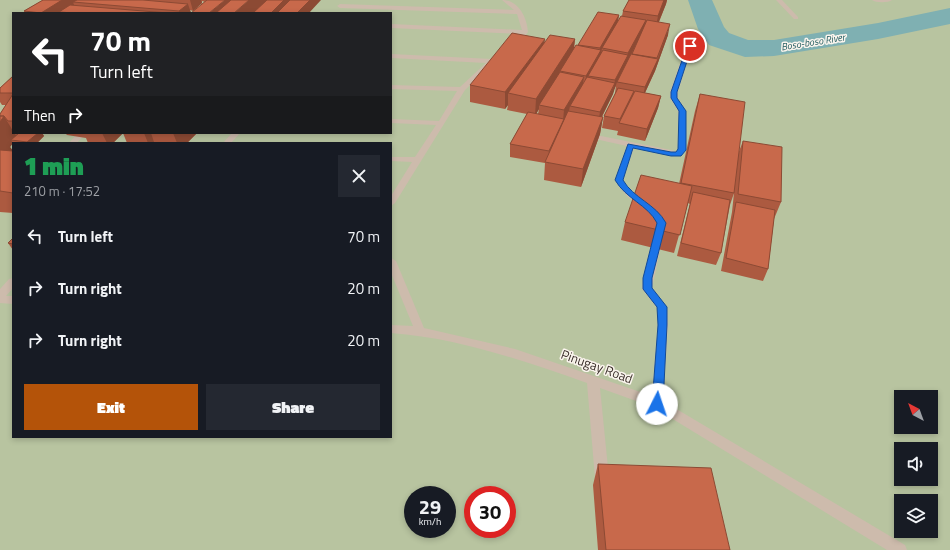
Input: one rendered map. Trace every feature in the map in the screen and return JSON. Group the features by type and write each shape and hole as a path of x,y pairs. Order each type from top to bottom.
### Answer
{"street":[{"path":"335,12 345,0"},
{"path":"505,0 520,12 525,32 519,43 508,50"},
{"path":"779,0 796,18"},
{"path":"875,0 889,0"},
{"path":"340,6 520,12"},
{"path":"392,26 525,32"},
{"path":"579,133 671,154 678,154 682,150 682,111 674,98 674,92 690,46"},
{"path":"392,56 494,60 462,89 392,200"},
{"path":"392,87 462,89"},
{"path":"392,121 441,123"},
{"path":"74,142 81,134"},
{"path":"228,142 235,134"},
{"path":"631,145 619,180 624,189 653,211"},
{"path":"392,159 417,160"},
{"path":"657,404 662,307 647,289 648,278 661,223"},
{"path":"392,263 420,331"},
{"path":"0,298 12,283"},
{"path":"0,298 12,300"},
{"name":"Pinugay Road","path":"392,329 420,331 515,353 657,404 900,550"},
{"path":"593,380 602,485 617,481"}],"green space":[{"path":"0,0 950,0 950,550 0,550"}],"building":[{"path":"43,0 62,0 43,12 24,11"},
{"path":"77,0 143,0 188,4 179,11 73,2"},
{"path":"207,0 225,0 210,12 192,12"},
{"path":"231,0 249,0 235,12 217,12"},
{"path":"267,0 284,0 272,12 254,12"},
{"path":"290,0 310,0 298,12 278,12"},
{"path":"629,0 664,0 658,16 623,11"},
{"path":"70,5 156,12 59,12"},
{"path":"598,12 619,15 600,48 578,45"},
{"path":"621,16 646,20 628,53 602,48"},
{"path":"647,20 670,24 657,58 632,54"},
{"path":"512,33 545,39 505,92 470,85"},
{"path":"550,35 575,39 536,99 508,93"},
{"path":"576,45 601,50 586,76 560,71"},
{"path":"603,50 628,55 615,80 588,76"},
{"path":"631,54 658,59 645,87 617,82"},
{"path":"560,72 584,77 564,110 539,105"},
{"path":"12,77 12,93 0,93 0,88"},
{"path":"587,77 615,83 600,112 570,106"},
{"path":"618,88 634,91 620,119 604,116"},
{"path":"635,91 661,96 647,129 619,123"},
{"path":"700,94 745,102 734,193 681,183"},
{"path":"12,96 12,121 8,121 4,116 0,116"},
{"path":"568,111 603,117 583,169 545,162"},
{"path":"528,112 564,119 549,151 510,144"},
{"path":"0,116 4,116 0,122"},
{"path":"18,134 37,134 27,142 11,140"},
{"path":"743,141 782,147 781,202 738,194"},
{"path":"0,150 12,151 12,193 0,191"},
{"path":"641,175 692,186 680,235 625,222"},
{"path":"693,192 730,200 721,253 681,243"},
{"path":"736,202 775,210 768,269 726,258"},
{"path":"598,464 711,468 730,550 606,550"}],"waterway":[{"name":"Boso-boso River","path":"700,0 711,29 719,39 745,49 774,48 878,31 950,16"}],"route":[{"path":"657,404 662,307 647,289 648,278 661,223 657,214 624,189 619,180 623,164 631,145 671,154 678,154 682,150 682,111 680,105 674,98 674,92 690,46"}]}
